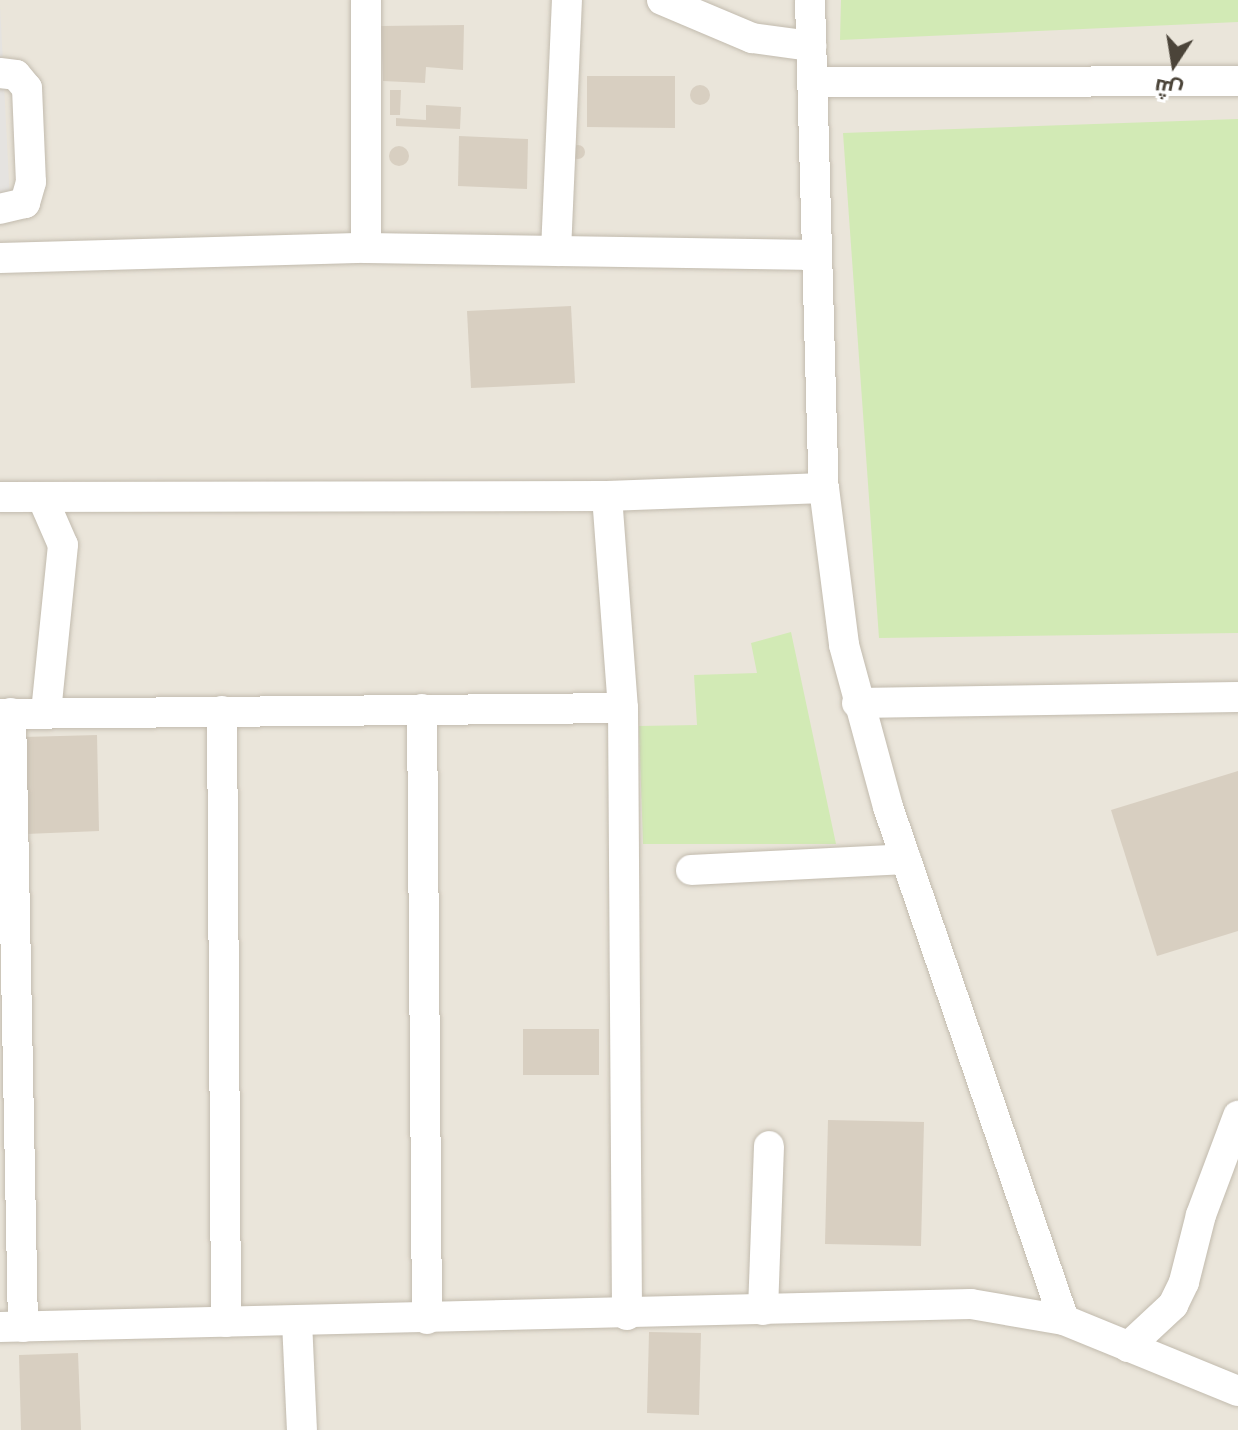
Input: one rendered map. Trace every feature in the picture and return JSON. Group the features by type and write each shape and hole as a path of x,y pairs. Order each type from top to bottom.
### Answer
{"street":[{"path":"366,0 366,248"},
{"path":"556,251 567,0"},
{"path":"662,0 752,38 811,46"},
{"path":"810,0 824,488 834,587 857,703 906,859 1064,1320"},
{"path":"0,73 19,78 29,96 30,192 9,208 12,257 366,248 816,255"},
{"path":"812,82 1238,81"},
{"path":"0,497 607,496 824,488"},
{"path":"607,496 623,708 627,1315"},
{"path":"42,497 63,545 46,713"},
{"path":"857,703 1238,697"},
{"path":"623,708 6,714 12,1327 627,1315 971,1304 1064,1320 1238,1391"},
{"path":"422,709 427,1319"},
{"path":"222,711 226,1322"},
{"path":"691,870 906,859"},
{"path":"1128,1347 1173,1305 1184,1282 1201,1215 1238,1116"},
{"path":"763,1310 769,1146"},
{"path":"297,1321 302,1430"}],"shaded area":[{"path":"0,0 1238,0 1238,1430 0,1430"},
{"path":"0,5 10,200 0,201"}],"green space":[{"path":"841,0 1238,0 1238,22 840,40"},
{"path":"1238,119 1238,633 879,638 843,133"},
{"path":"791,632 836,844 643,844 639,726 697,725 694,675 757,673 751,643"}],"building":[{"path":"464,25 463,70 426,67 425,83 383,81 381,26"},
{"path":"587,76 675,76 675,128 587,127"},
{"path":"700,85 707,88 710,95 707,102 700,105 693,102 690,95 693,88"},
{"path":"390,90 401,90 400,115 390,115"},
{"path":"426,105 461,107 460,129 396,126 396,118 426,120"},
{"path":"459,136 528,139 527,189 458,186"},
{"path":"578,145 585,152 578,159 571,152"},
{"path":"399,146 406,149 409,156 406,163 399,166 392,163 389,156 392,149"},
{"path":"571,306 575,383 471,388 467,311"},
{"path":"97,735 99,831 26,834 23,737"},
{"path":"1238,771 1238,931 1157,956 1111,810"},
{"path":"523,1029 599,1029 599,1075 523,1075"},
{"path":"828,1120 924,1122 921,1246 825,1244"},
{"path":"649,1332 701,1333 699,1415 647,1413"},
{"path":"78,1353 81,1430 21,1430 19,1355"}]}
